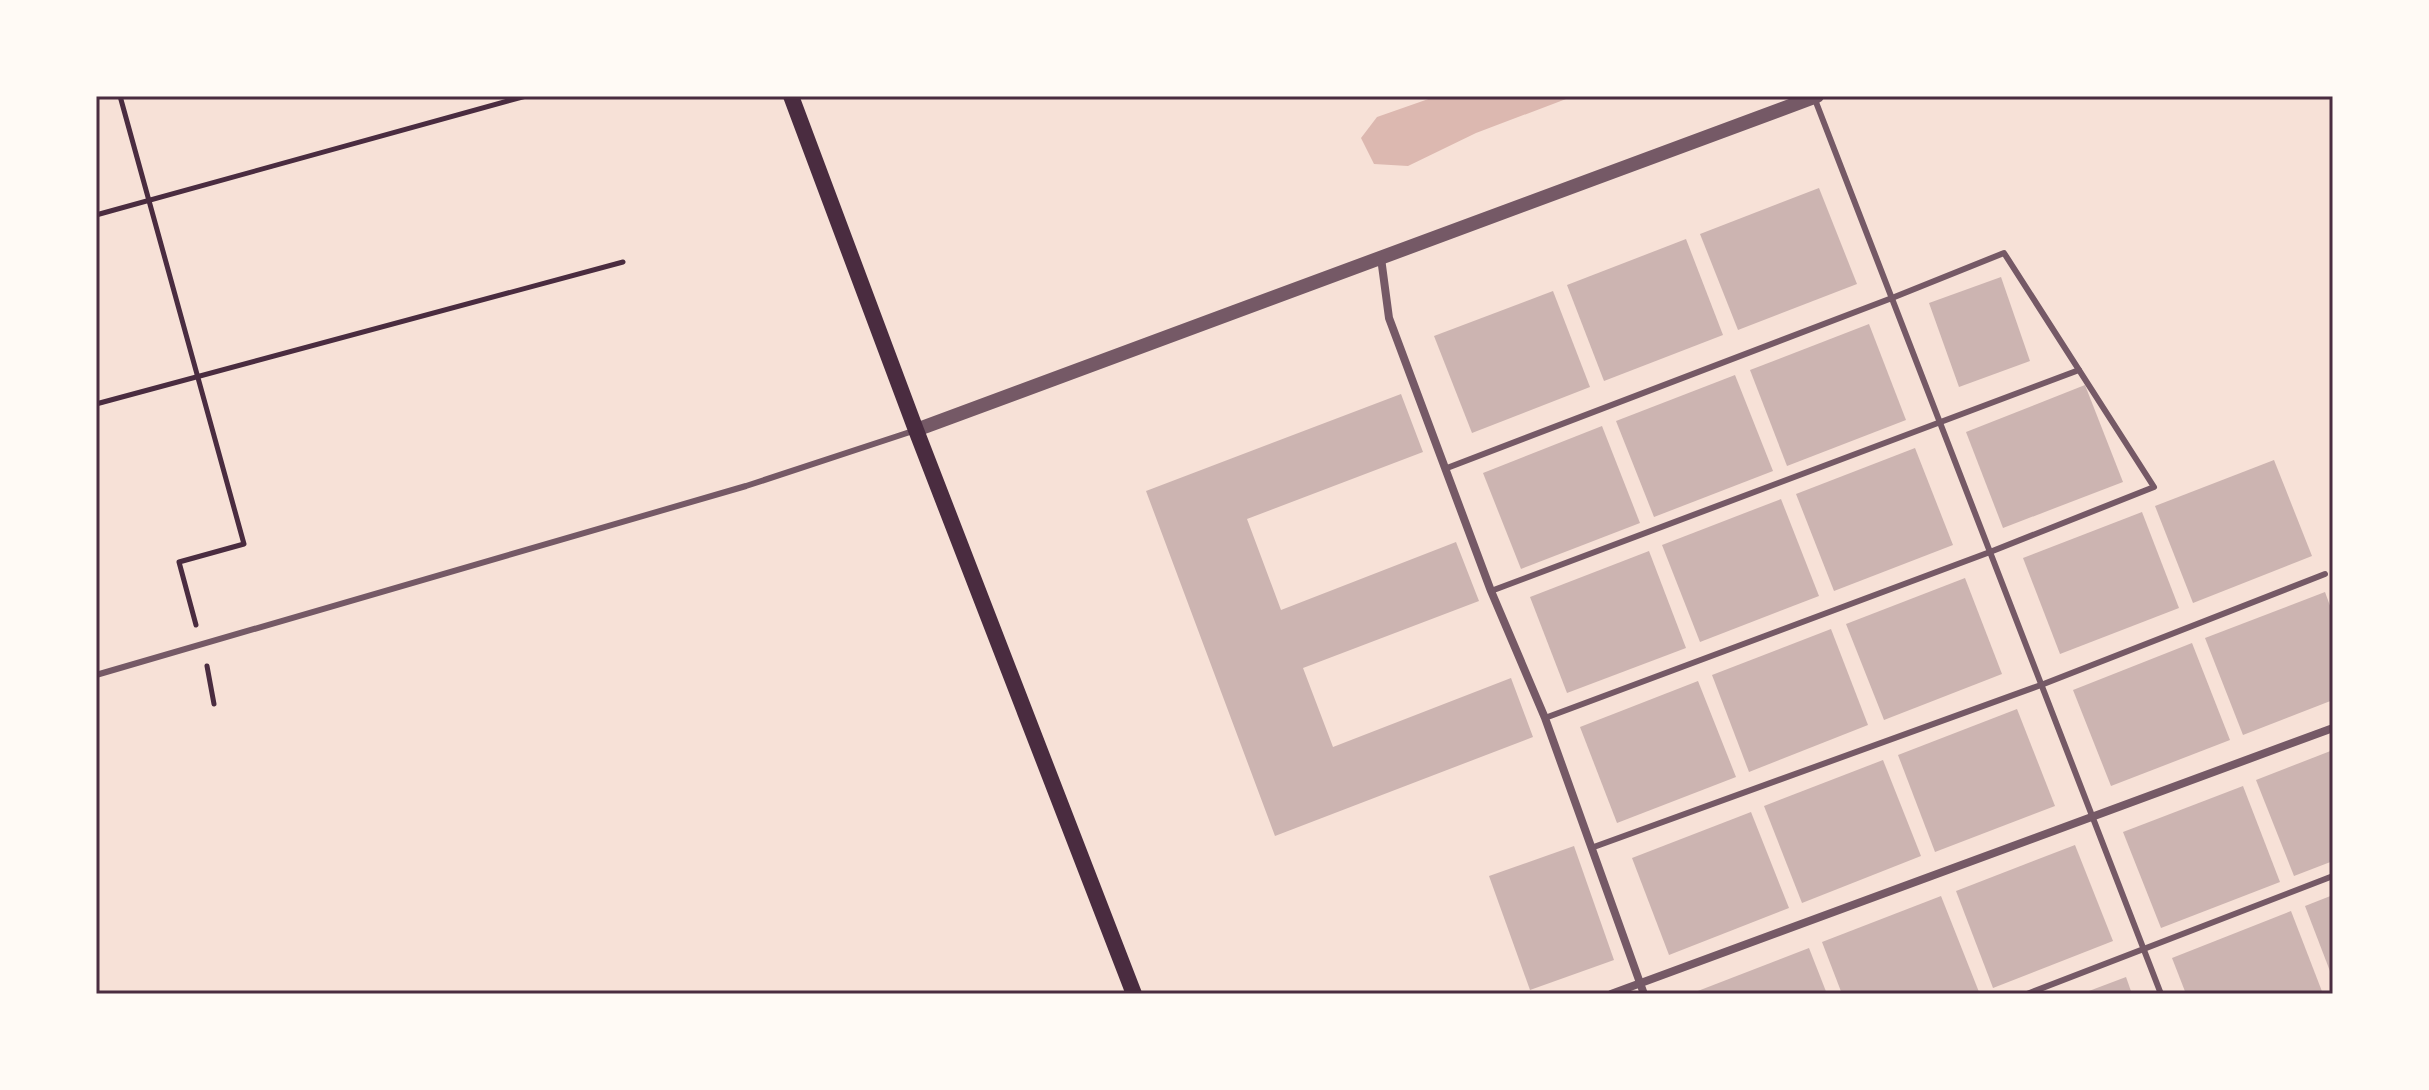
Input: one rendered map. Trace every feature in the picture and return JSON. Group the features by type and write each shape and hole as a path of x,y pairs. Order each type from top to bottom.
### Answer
{"main road":[{"path":"791,96 916,430 1134,994"}],"street":[{"path":"916,430 1816,97"},
{"path":"1381,258 1389,318 1491,591 1545,718 1644,994"},
{"path":"1611,994 2333,728"}],"lane":[{"path":"1816,97 2161,994"},
{"path":"1447,468 2004,253 2154,487 1990,552 1545,718"},
{"path":"1491,591 2079,370"},
{"path":"96,675 746,486 916,430"},
{"path":"1591,848 2041,685 2325,574"},
{"path":"2027,994 2333,876"}],"path":[{"path":"120,96 244,544 179,562 214,704"},
{"path":"96,215 526,96"},
{"path":"96,404 623,262"}],"shaded area":[{"path":"1437,96 1574,96 1476,133 1408,166 1374,164 1361,138 1377,117"}],"building":[{"path":"1819,188 1857,284 1738,330 1700,234"},
{"path":"1686,239 1723,335 1604,381 1567,285"},
{"path":"2001,277 2030,361 1959,387 1929,303"},
{"path":"1553,291 1590,387 1472,433 1434,336"},
{"path":"1869,324 1906,420 1787,466 1750,370"},
{"path":"1735,375 1773,471 1654,517 1616,421"},
{"path":"2085,385 2123,482 2003,528 1966,432"},
{"path":"1401,394 1423,452 1247,519 1281,610 1456,542 1479,601 1303,668 1333,747 1511,678 1533,737 1275,836 1146,491"},
{"path":"1602,426 1640,523 1521,569 1483,473"},
{"path":"1915,448 1953,545 1834,591 1796,494"},
{"path":"2274,460 2312,556 2193,603 2155,506"},
{"path":"1781,499 1819,596 1700,642 1662,545"},
{"path":"2142,512 2179,608 2060,654 2023,558"},
{"path":"1649,551 1686,648 1567,693 1530,597"},
{"path":"1965,578 2002,674 1884,720 1846,624"},
{"path":"2325,592 2333,614 2333,700 2243,735 2205,638"},
{"path":"1831,629 1868,725 1749,772 1712,675"},
{"path":"2192,643 2230,740 2111,786 2073,690"},
{"path":"1698,681 1736,777 1617,823 1580,727"},
{"path":"2017,709 2055,806 1935,852 1898,755"},
{"path":"2333,750 2333,861 2294,876 2256,780"},
{"path":"1883,760 1921,856 1802,903 1764,806"},
{"path":"2243,786 2280,882 2161,928 2123,832"},
{"path":"1751,812 1789,908 1669,955 1632,858"},
{"path":"2075,845 2113,941 1993,988 1956,891"},
{"path":"1574,846 1614,960 1530,990 1489,876"},
{"path":"2333,895 2333,979 2305,906"},
{"path":"1941,896 1979,992 1842,994 1822,942"},
{"path":"2291,911 2323,994 2186,994 2172,958"},
{"path":"1809,948 1827,994 1690,994"},
{"path":"2126,977 2132,994 2081,994"}]}
